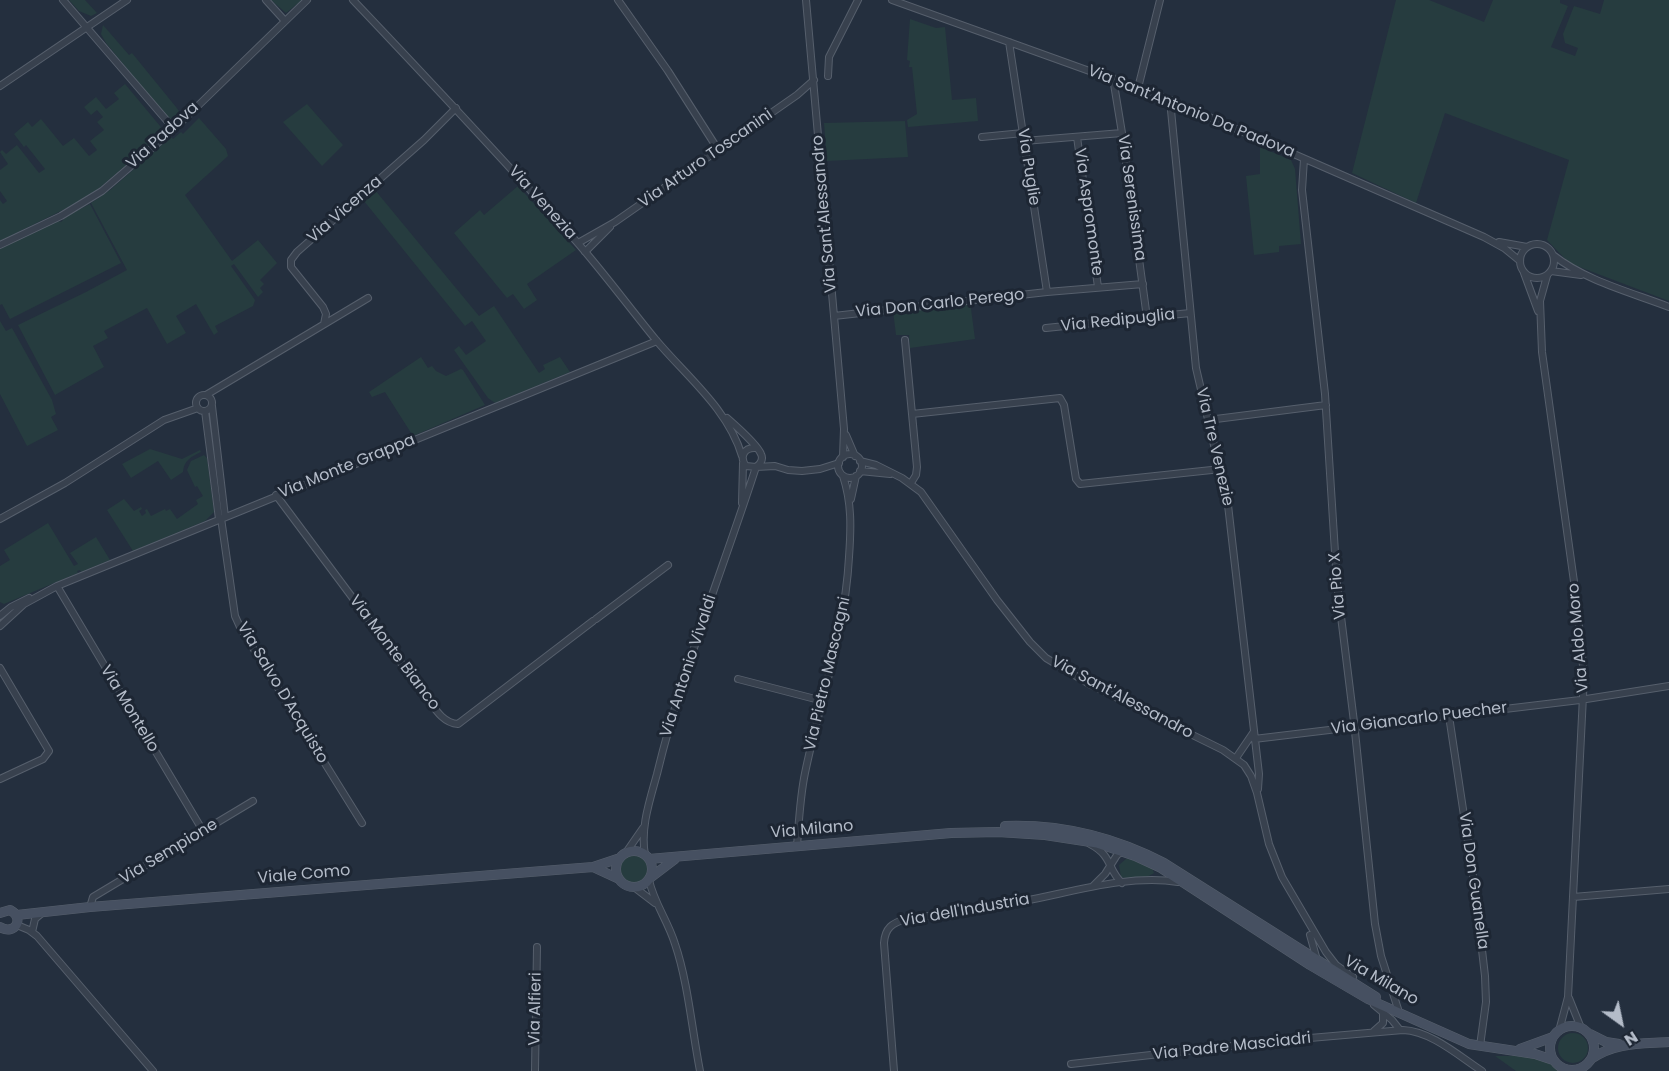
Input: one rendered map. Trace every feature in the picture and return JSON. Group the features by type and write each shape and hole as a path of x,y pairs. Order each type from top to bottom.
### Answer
{"main road":[{"name":"Via Milano","path":"647,857 676,858 951,833 1004,826 1055,828 1109,839 1156,861 1317,961 1422,1022"},
{"name":"Via Milano","path":"951,833 1025,833 1084,841 1156,861 1183,882 1350,990 1422,1022"},
{"path":"619,879 617,865 622,856 638,852 647,857 652,866 649,880"},
{"name":"Viale Como","path":"0,927 8,931 17,920 44,911 593,867 622,856"},
{"path":"593,867 634,887 649,880 676,858"},
{"path":"1,909 10,910 17,920"},
{"path":"1422,1022 1465,1042 1553,1060 1565,1070 1579,1069 1605,1050 1621,1045 1669,1042"},
{"path":"1512,1051 1533,1046 1570,1027 1585,1031 1606,1042 1621,1045"},
{"path":"1585,1031 1594,1046 1586,1065"},
{"path":"1553,1060 1550,1048 1556,1034"}],"street":[{"path":"63,0 174,129"},
{"path":"0,86 127,0"},
{"path":"266,0 285,21"},
{"name":"Via Padova","path":"0,245 102,191 174,129 307,0"},
{"name":"Via Venezia","path":"353,0 456,108 578,243 657,341 722,414 736,436 743,459"},
{"path":"618,0 668,71 719,151"},
{"name":"Via Sant'Alessandro","path":"806,0 844,429 841,466"},
{"path":"828,76 829,57 858,0"},
{"name":"Via Sant'Antonio Da Padova","path":"892,0 1170,100 1484,237 1504,248 1520,261"},
{"path":"1138,88 1160,0"},
{"name":"Via Puglie","path":"1009,42 1047,292"},
{"name":"Via Serenissima","path":"1113,78 1147,318"},
{"name":"Via Arturo Toscanini","path":"615,222 719,151 797,95 814,80"},
{"name":"Via Arturo Toscanini","path":"797,95 815,93"},
{"name":"Via Tre Venezie","path":"1170,100 1198,377 1228,505 1259,778 1257,793"},
{"name":"Via Vicenza","path":"324,324 326,314 323,307 291,267 291,260 297,252 424,140 456,108"},
{"path":"982,137 1023,133"},
{"path":"1024,141 1122,133"},
{"name":"Via Aspromonte","path":"1077,137 1098,287"},
{"name":"Via Pio X","path":"1304,159 1302,185 1326,405 1337,584 1376,933 1382,961 1398,1009"},
{"path":"578,243 615,222"},
{"path":"585,252 615,222"},
{"name":"Via Sant'Antonio Da Padova","path":"1484,237 1506,244 1528,247"},
{"path":"1590,276 1549,273 1534,278 1524,272 1520,261 1522,253 1528,247 1540,244 1569,266 1669,307"},
{"path":"1549,273 1554,260 1553,255"},
{"name":"Via Aldo Moro","path":"1524,272 1540,317"},
{"name":"Via Aldo Moro","path":"1549,273 1540,298 1542,352 1583,657 1584,699 1568,998 1556,1034"},
{"name":"Via Don Carlo Perego","path":"834,316 1047,292 1143,284"},
{"path":"201,410 196,400 198,397 222,386 368,298"},
{"name":"Via Redipuglia","path":"1046,328 1190,313"},
{"path":"905,340 917,469 911,483"},
{"name":"Via Monte Grappa","path":"0,626 2,615 21,601 657,341"},
{"path":"0,519 65,483 164,420 201,410 212,403 222,386"},
{"path":"206,395 212,403"},
{"path":"912,414 1060,398 1064,405 1076,479 1080,484 1221,469"},
{"name":"Via Salvo D'Acquisto","path":"212,403 222,518 235,616 362,823"},
{"path":"1208,420 1326,405"},
{"name":"Via Salvo D'Acquisto","path":"201,410 222,518"},
{"name":"Via Venezia","path":"722,414 741,429 775,466"},
{"name":"Via Sant'Alessandro","path":"844,429 855,456"},
{"path":"742,510 743,459 745,451 750,448 759,451 762,459 756,467"},
{"path":"849,454 860,461 858,474 850,478 841,466 849,454"},
{"path":"743,459 751,468 775,466 791,471 841,466"},
{"name":"Via Sant'Alessandro","path":"860,461 876,465 911,483 926,499 1003,609 1046,658 1069,673 1238,759"},
{"name":"Via Pietro Mascagni","path":"797,846 804,780 844,609 850,539 850,502 841,466"},
{"name":"Via Antonio Vivaldi","path":"645,825 664,746 756,467"},
{"name":"Via Sant'Alessandro","path":"858,474 885,473 902,478"},
{"name":"Via Pietro Mascagni","path":"850,502 858,474"},
{"name":"Via Monte Bianco","path":"276,495 425,695 445,720 452,724 458,724 668,565"},
{"name":"Via Montello","path":"57,586 203,831"},
{"path":"0,668 49,751 44,759 0,779"},
{"path":"738,679 823,700"},
{"name":"Via Giancarlo Puecher","path":"1253,736 1449,716 1669,686"},
{"name":"Via Don Guanella","path":"1449,716 1475,889 1486,994 1480,1046"},
{"path":"1238,759 1253,736"},
{"path":"1238,759 1249,760 1256,751"},
{"path":"1238,759 1251,776 1272,855 1310,932 1317,961 1322,968 1350,990"},
{"name":"Via Sempione","path":"90,907 93,897 253,801"},
{"path":"622,856 635,842 645,825"},
{"path":"645,825 643,841 647,857"},
{"path":"1084,841 1102,851 1122,883"},
{"path":"1092,887 1111,866 1117,855 1129,850 1156,861 1148,881"},
{"path":"649,880 656,903 678,952 700,1071"},
{"path":"1092,887 1148,881 1183,882"},
{"path":"634,887 656,903"},
{"name":"Via dell'Industria","path":"894,1071 885,965 884,939 887,929 894,923 906,919 1092,887"},
{"path":"1573,897 1669,889"},
{"path":"32,932 35,919 44,911"},
{"path":"17,920 32,932 153,1071"},
{"path":"1297,948 1305,942 1310,932"},
{"path":"1310,932 1336,964 1383,1000"},
{"name":"Via Alfieri","path":"535,1071 537,946"},
{"path":"1361,996 1383,1012 1397,1031 1420,1034 1482,1071"},
{"name":"Via Aldo Moro","path":"1568,998 1585,1031"},
{"path":"1372,1033 1382,1024 1383,1012"},
{"name":"Via Padre Masciadri","path":"1071,1064 1275,1041 1397,1031"}],"green space":[{"path":"69,0 85,0 97,13 91,16 79,11"},
{"path":"271,0 302,0 286,13"},
{"path":"1396,0 1429,0 1484,22 1493,0 1560,0 1560,3 1568,6 1551,47 1575,56 1578,48 1565,43 1563,34 1574,6 1600,14 1604,0 1669,0 1669,301 1569,263 1547,240 1569,160 1445,113 1416,203 1352,173"},
{"path":"910,19 936,28 945,27 952,100 976,98 978,121 908,127 907,120 917,114 912,67 909,67 910,61 907,60"},
{"path":"103,25 129,55 132,53 176,107 181,114 174,121 170,121 106,43 101,34"},
{"path":"125,84 165,132 97,190 67,208 0,241 0,200 3,204 7,201 0,191 0,170 8,164 0,152 2,150 6,154 17,145 39,173 45,169 14,134 28,122 32,127 41,119 63,146 74,138 89,156 97,150 90,141 104,130 97,122 103,117 97,110 91,115 84,107 96,97 106,109 119,99 114,93"},
{"path":"307,104 343,145 322,166 283,122"},
{"path":"199,118 226,149 228,156 185,195 232,261 258,240 277,263 260,280 264,284 260,288 263,292 258,297 234,264 231,266 255,300 253,306 215,326 218,332 214,335 196,304 176,316 186,333 167,344 147,308 104,331 108,338 93,346 104,367 55,395 18,325 127,270 91,203 110,190 171,137 173,139 181,132 183,134"},
{"path":"905,121 908,157 827,161 824,123"},
{"path":"1260,147 1291,160 1295,169 1301,244 1279,246 1279,252 1254,255 1246,176 1260,174"},
{"path":"518,186 576,250 527,284 537,300 524,309 513,294 507,298 454,233 480,210 484,215"},
{"path":"375,190 479,316 494,306 539,373 545,369 543,365 560,357 570,372 495,403 488,398 454,350 459,346 466,355 486,341 472,321 465,326 364,201"},
{"path":"90,204 121,263 10,319 2,304 0,305 0,249 56,220 61,222 68,215"},
{"path":"970,301 975,339 910,348 909,335 896,335 893,311"},
{"path":"0,321 6,331 12,328 52,400 56,414 51,417 58,430 27,446 0,394"},
{"path":"421,357 428,368 432,366 446,376 463,370 485,405 413,436 385,392 372,397 369,392"},
{"path":"150,449 182,459 200,450 201,452 189,459 183,472 171,480 158,461 131,478 122,464"},
{"path":"204,455 207,458 214,512 205,521 133,551 107,510 124,499 134,511 141,507 139,511 142,516 147,509 151,516 170,509 177,519 198,504 196,500 203,496 197,486 195,487 187,470 191,461"},
{"path":"48,523 74,566 78,564 70,553 96,537 110,560 81,572 77,571 78,573 4,604 0,602 0,566 10,560 4,550"},
{"path":"634,855 644,859 648,869 644,879 634,883 624,879 620,869 624,859"},
{"path":"1127,858 1152,868 1154,873 1147,877 1121,877 1119,865"},
{"path":"1573,1033 1584,1037 1588,1048 1584,1059 1573,1063 1562,1059 1558,1048 1562,1037"},
{"path":"1495,1056 1521,1056 1538,1059 1553,1065 1560,1071 1516,1071"}]}
